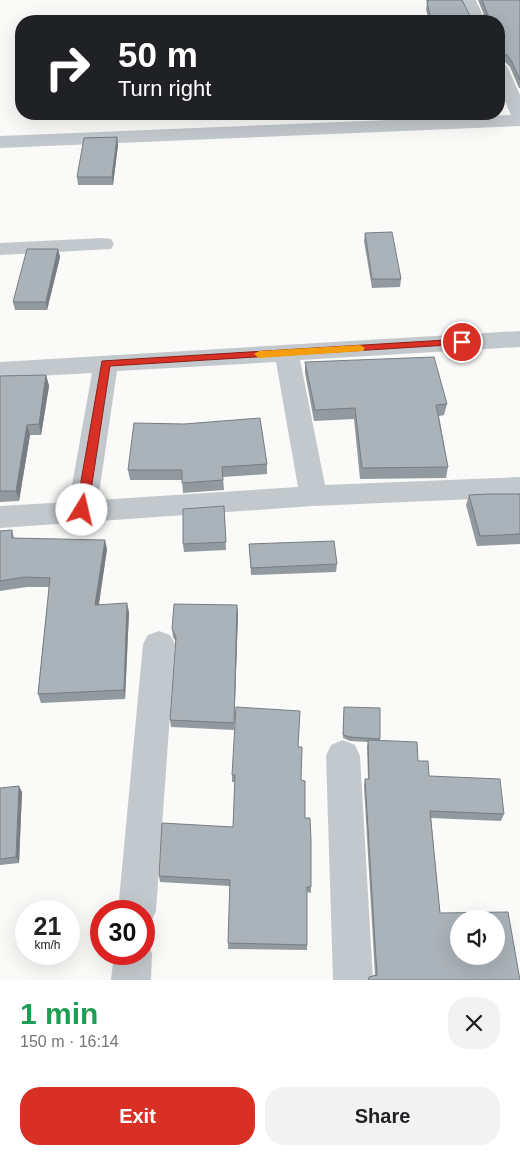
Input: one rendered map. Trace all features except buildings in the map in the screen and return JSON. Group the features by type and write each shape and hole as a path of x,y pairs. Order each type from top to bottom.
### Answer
{"street":[{"path":"468,0 474,15"},
{"path":"505,81 520,115"},
{"path":"0,142 520,120"},
{"path":"0,249 103,244"},
{"path":"0,370 520,339"},
{"path":"287,353 313,496"},
{"path":"82,510 106,363"},
{"path":"0,517 313,496 520,487"},
{"path":"138,900 159,644"},
{"path":"343,756 353,980"},
{"path":"131,980 132,965"}],"slow traffic":[{"path":"259,354 360,348"}],"route":[{"path":"82,510 106,363 462,342"}]}
